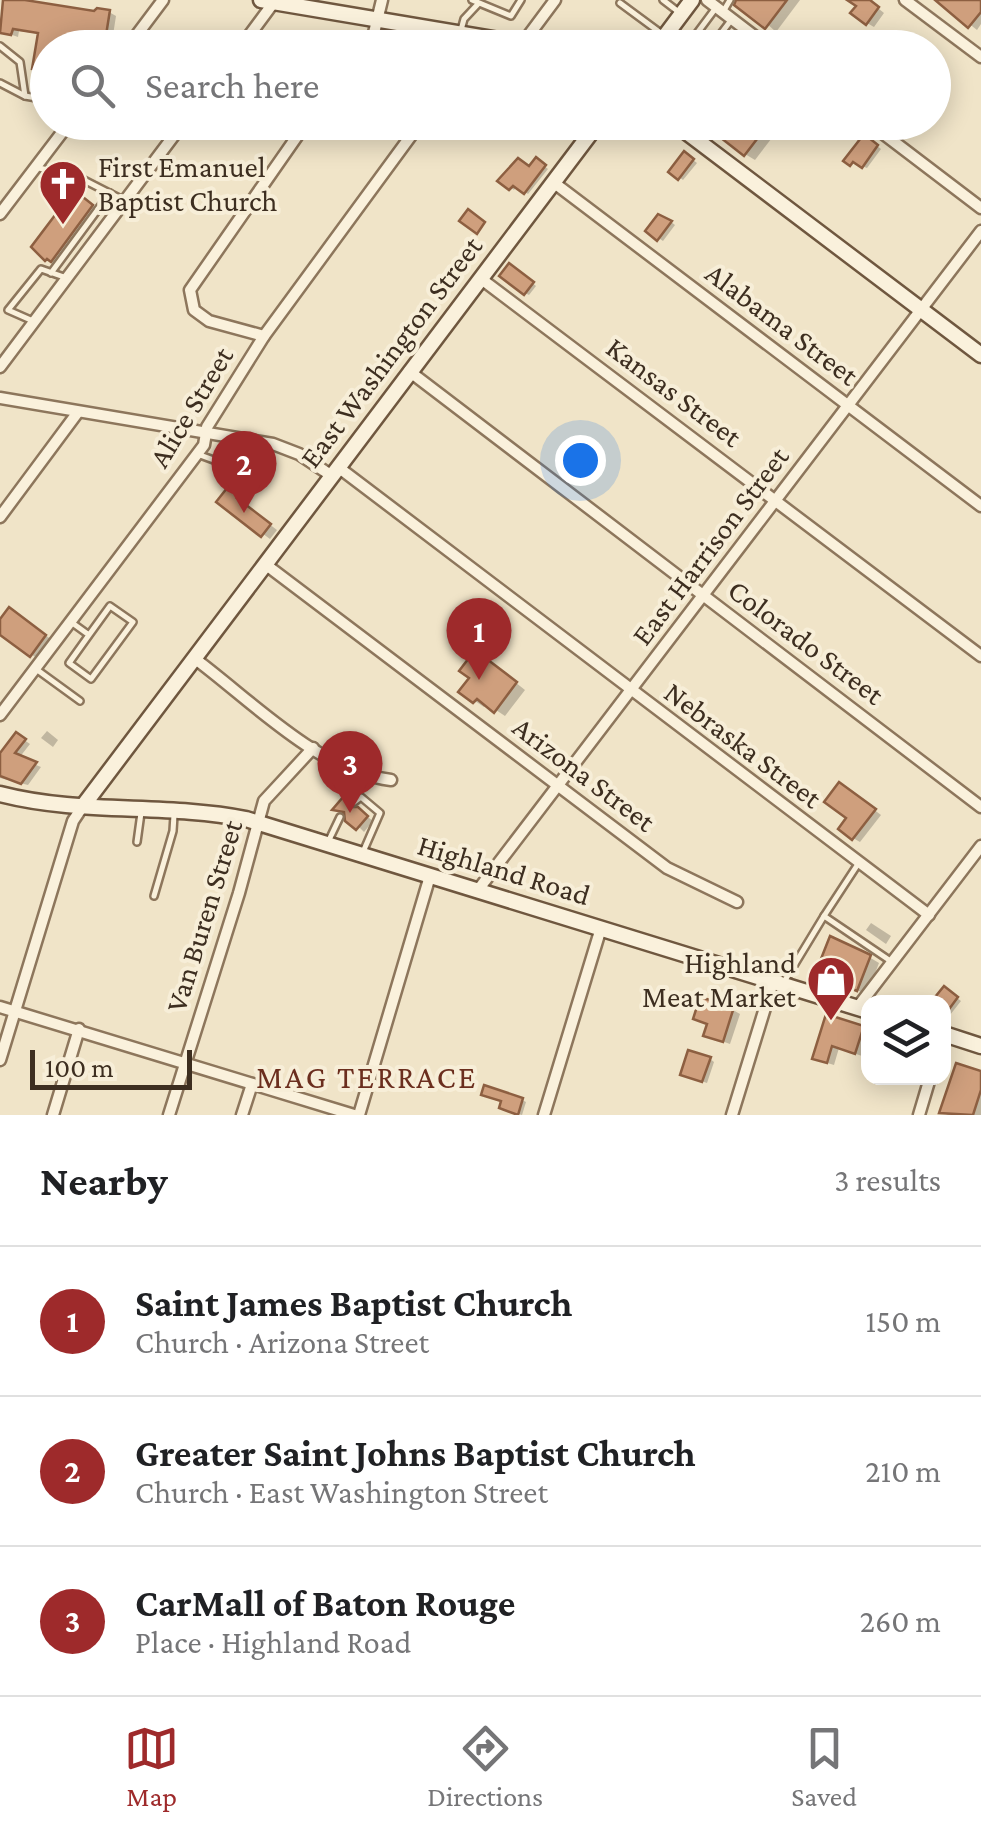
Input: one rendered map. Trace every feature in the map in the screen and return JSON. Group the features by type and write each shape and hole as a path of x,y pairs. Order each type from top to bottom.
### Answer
{"street":[{"path":"140,30 163,0"},
{"path":"374,30 382,0"},
{"path":"537,30 556,0"},
{"path":"669,30 692,0"},
{"path":"905,0 945,30"},
{"path":"251,30 268,1 427,30"},
{"path":"720,10 746,30"},
{"path":"951,34 981,57"},
{"path":"0,214 56,140"},
{"path":"0,367 171,140"},
{"path":"264,336 209,321 194,310 190,290 294,140"},
{"name":"Alice Street","path":"0,715 197,454 264,336 408,140"},
{"name":"East Washington Street","path":"83,806 585,140"},
{"path":"696,140 981,355"},
{"path":"892,140 981,208"},
{"name":"Alabama Street","path":"553,182 981,506"},
{"name":"East Harrison Street","path":"478,890 981,231"},
{"name":"Kansas Street","path":"480,278 981,656"},
{"name":"Colorado Street","path":"410,371 981,807"},
{"name":"Nebraska Street","path":"0,398 282,447 335,471 929,915"},
{"path":"0,517 78,412"},
{"name":"Arizona Street","path":"265,564 667,868 737,902"},
{"path":"194,658 313,748 355,772 392,780"},
{"name":"Van Buren Street","path":"169,1115 266,796 313,748"},
{"name":"Highland Road","path":"0,794 83,806 224,816 258,823 861,1009"},
{"path":"0,1060 73,821 83,806"},
{"path":"872,995 892,962 981,846"},
{"path":"0,1007 356,1115 430,876"},
{"path":"544,1115 601,928"},
{"path":"732,1115 778,983"},
{"path":"53,1115 80,1030"},
{"path":"951,1036 981,1046"},
{"path":"242,1115 252,1084"},
{"path":"919,1115 928,1085"}],"lane":[{"path":"467,30 464,19 475,2 511,16 522,0"},
{"path":"663,0 681,14"},
{"path":"702,30 730,0"},
{"path":"620,3 648,30"},
{"path":"0,46 20,62 25,96"},
{"path":"0,83 30,97"},
{"path":"36,167 78,177 125,201"},
{"path":"51,272 110,193"},
{"path":"34,322 8,310 41,270 67,278"},
{"path":"197,454 230,466"},
{"path":"110,606 132,622 90,679 69,663 88,635 110,606"},
{"path":"71,622 88,635"},
{"path":"36,669 80,701"},
{"path":"352,803 361,797 380,813 362,855"},
{"path":"137,842 142,810"},
{"path":"154,896 173,831 174,812"},
{"path":"327,844 340,817"},
{"path":"778,983 858,864"},
{"path":"824,916 892,962"}],"building":[{"path":"3,0 110,10 107,30 13,29 11,35 0,33"},
{"path":"736,0 787,0 765,29 734,5"},
{"path":"847,0 870,0 879,7 866,25 850,13 856,6"},
{"path":"935,0 981,0 981,12 968,28"},
{"path":"724,140 756,140 744,156"},
{"path":"859,140 872,140 878,145 862,168 843,161"},
{"path":"684,151 694,159 678,180 668,172"},
{"path":"536,157 546,165 524,194 497,181 518,158 529,166"},
{"name":"First Emanuel Baptist Church","path":"74,190 93,205 51,262 45,261 31,247"},
{"path":"468,209 485,222 477,234 459,221"},
{"path":"658,214 672,221 657,241 645,231"},
{"path":"509,263 534,282 524,295 499,276"},
{"path":"235,478 246,487 237,498 271,524 261,537 216,502"},
{"path":"9,607 46,635 30,657 0,635 0,619"},
{"path":"475,650 517,682 494,713 477,699 473,703 458,692 469,678 459,671"},
{"path":"16,732 26,739 15,753 37,762 21,784 0,776 0,753"},
{"path":"839,782 876,809 852,840 838,829 846,818 824,802"},
{"path":"344,796 349,807 358,807 368,816 356,830 345,821 344,812 332,810"},
{"path":"830,936 871,955 857,991 835,982 837,976 817,969"},
{"path":"944,986 958,997 951,1006 951,995 937,995"},
{"path":"700,997 734,1007 723,1042 703,1036 707,1024 693,1019"},
{"path":"826,1014 861,1025 855,1054 832,1046 827,1063 812,1059"},
{"path":"688,1050 711,1057 702,1082 680,1075"},
{"path":"956,1063 981,1071 981,1090 973,1115 939,1113"},
{"path":"484,1085 523,1098 518,1115 499,1108 501,1101 481,1095"}],"place":[{"name":"First Emanuel Baptist Church","path":"63,226"},
{"name":"Greater Saint Johns Baptist Church","path":"244,513"},
{"name":"Saint James Baptist Church","path":"479,680"},
{"name":"CarMall of Baton Rouge","path":"350,813"},
{"name":"Highland Meat Market","path":"831,1022"}],"district":[{"name":"MAG TERRACE","path":"367,1077"}]}
